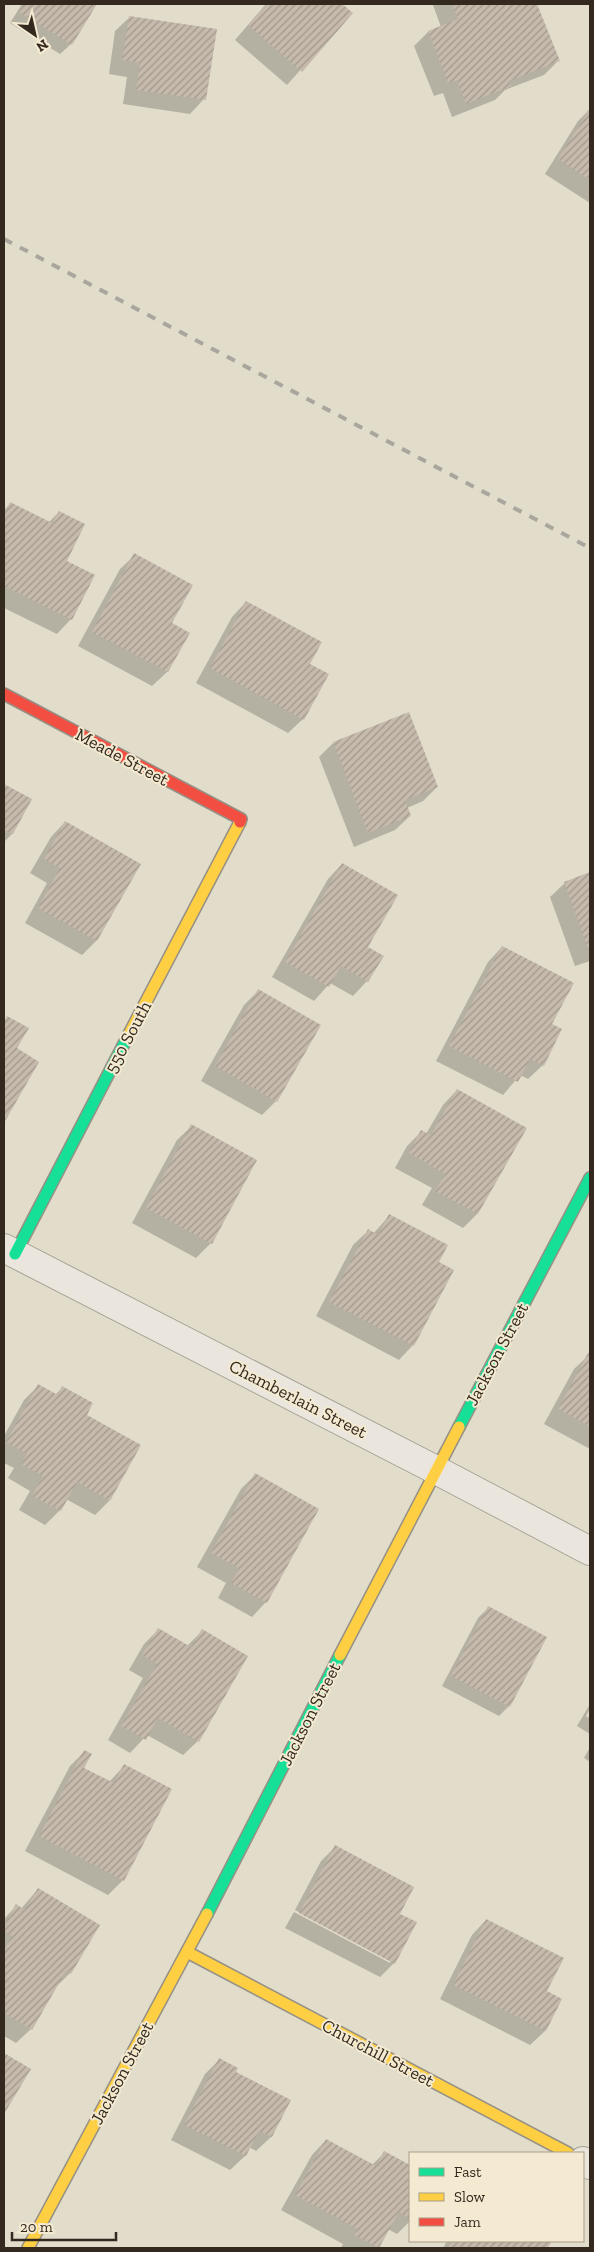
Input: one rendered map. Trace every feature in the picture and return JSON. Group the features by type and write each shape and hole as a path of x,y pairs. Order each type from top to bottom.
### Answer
{"street":[{"name":"Meade Street","path":"4,694 241,819"},
{"name":"550 South","path":"9,1251 241,819"},
{"name":"Jackson Street","path":"28,2248 187,1952 436,1470 590,1178"},
{"name":"Chamberlain Street","path":"9,1251 590,1551"},
{"name":"Churchill Street","path":"187,1952 566,2152"}],"building":[{"path":"25,4 97,4 72,45 19,12"},
{"path":"267,4 342,4 353,13 302,72 248,25"},
{"path":"452,4 537,4 560,61 509,81 511,86 466,104 457,80 448,83 428,31 458,19"},
{"path":"129,16 217,29 206,100 136,90 140,63 122,60"},
{"path":"590,108 590,180 558,159"},
{"path":"10,502 52,523 59,511 85,524 67,561 95,575 72,620 4,586 4,515"},
{"path":"134,553 193,585 172,623 190,633 168,672 92,632"},
{"path":"246,601 322,642 310,664 329,674 304,720 210,668"},
{"path":"409,712 438,787 405,800 411,816 368,833 333,742"},
{"path":"4,784 32,799 13,834 6,831 4,835"},
{"path":"65,821 141,864 97,941 38,908 60,868 44,859"},
{"path":"342,863 398,895 368,947 384,956 368,982 341,966 329,987 285,962"},
{"path":"590,872 590,954 564,882"},
{"path":"502,946 574,983 552,1024 562,1029 544,1066 530,1059 518,1082 449,1046"},
{"path":"258,989 321,1025 277,1102 215,1066"},
{"path":"7,1016 29,1028 17,1048 39,1062 4,1123 4,1022"},
{"path":"457,1089 527,1128 478,1214 435,1191 445,1174 409,1153 421,1130 431,1135"},
{"path":"191,1124 257,1160 212,1244 146,1208"},
{"path":"389,1214 448,1245 439,1262 454,1270 414,1346 329,1302 368,1229 378,1235"},
{"path":"588,1353 590,1354 590,1427 558,1409"},
{"path":"38,1384 58,1395 62,1386 93,1403 87,1415 141,1445 110,1501 77,1482 61,1511 32,1496 43,1476 21,1464 27,1454 6,1442"},
{"path":"255,1473 319,1509 267,1603 231,1583 239,1568 211,1553"},
{"path":"488,1606 547,1637 510,1707 451,1676"},
{"path":"158,1628 191,1647 202,1629 248,1656 199,1742 158,1718 146,1740 121,1726 157,1664 142,1655"},
{"path":"84,1750 92,1754 84,1768 114,1783 124,1764 172,1789 124,1881 39,1836"},
{"path":"335,1845 414,1887 400,1914 417,1922 395,1964 299,1913"},
{"path":"38,1888 100,1925 71,1974 66,1971 32,2030 4,2013 4,1949 12,1936 4,1931 4,1925 16,1904 25,1910"},
{"path":"486,1919 564,1958 547,1991 562,1999 546,2031 453,1985"},
{"path":"4,2053 31,2069 4,2114"},
{"path":"219,2058 238,2068 236,2072 291,2100 272,2137 259,2131 246,2156 184,2125"},
{"path":"326,2139 376,2166 384,2151 409,2164 409,2218 399,2212 379,2248 354,2235 357,2229 295,2195"},
{"path":"451,2242 551,2242 548,2248 448,2248"}],"railway":[{"path":"4,239 590,548"}],"traffic: fast":[{"path":"15,1254 127,1038"},
{"path":"459,1427 590,1178"},
{"path":"207,1914 340,1655"}],"traffic: slow":[{"path":"127,1038 240,822"},
{"path":"340,1655 459,1427"},
{"path":"28,2248 207,1914"},
{"path":"187,1952 566,2152"}],"traffic: jam":[{"path":"4,694 241,819 240,822"}]}
